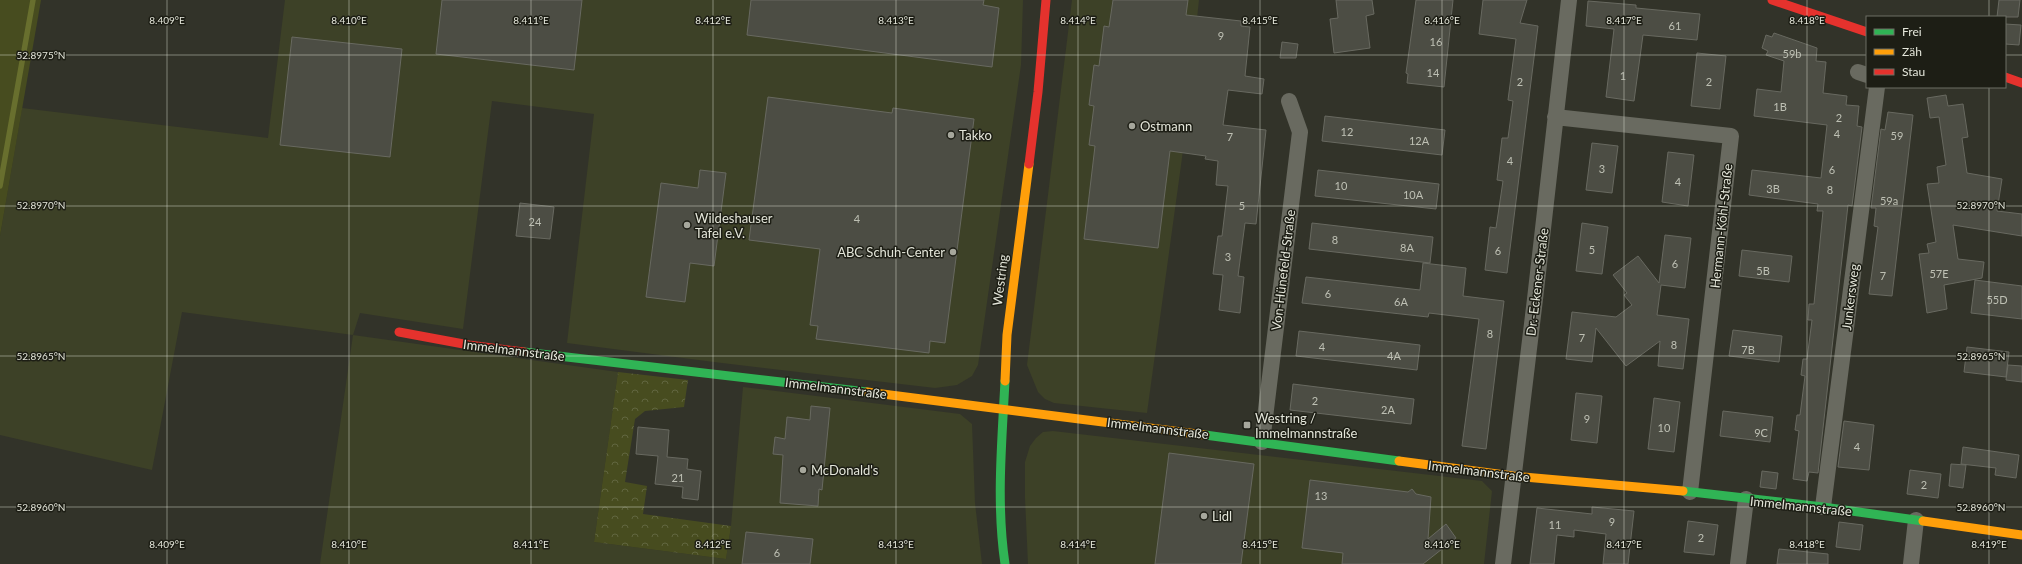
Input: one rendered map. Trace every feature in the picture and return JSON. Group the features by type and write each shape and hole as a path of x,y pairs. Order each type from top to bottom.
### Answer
{"street":[{"name":"Westring","path":"1004,564 1001,538 1000,475 1006,335 1038,92 1046,0"},
{"name":"Dr.-Eckener-Straße","path":"1503,564 1569,0"},
{"path":"1781,1 1866,32"},
{"path":"2006,77 2022,83"},
{"name":"Junkersweg","path":"1823,507 1877,88"},
{"name":"Von-Hünefeld-Straße","path":"1262,442 1300,132 1289,101"},
{"name":"Hermann-Köhl-Straße","path":"1555,118 1731,136 1690,492"},
{"name":"Immelmannstraße","path":"399,332 469,345 1002,408 1513,476 1690,492 1746,500 1823,507 2022,534"},
{"path":"1738,564 1746,500"},
{"path":"1911,564 1916,520"}],"shaded area":[{"path":"285,0 1023,0 1021,65 978,365 972,376 957,385 935,388 567,343 594,114 492,101 463,329 360,313 353,335 182,312 152,470 0,435 0,236 22,108 268,138"},
{"path":"1072,0 1199,0 1182,158 1147,413 1054,403 1045,399 1038,392 1027,365"},
{"path":"353,335 618,372 594,542 726,559 731,526 743,387 960,414 972,424 975,503 982,564 320,564"},
{"path":"1053,431 1482,481 1492,491 1484,564 1028,564 1025,462 1030,446 1036,438 1043,432"}],"green space":[{"path":"0,0 41,0 0,236"},
{"path":"618,372 688,380 684,407 645,411 635,419 625,482 647,486 643,514 731,526 726,559 594,542"}],"building":[{"path":"442,0 582,0 574,70 436,54"},
{"path":"751,0 984,0 983,5 999,8 992,67 747,35"},
{"path":"1113,0 1188,0 1186,15 1241,21 1241,26 1250,27 1245,76 1264,79 1262,94 1228,90 1223,125 1266,130 1256,224 1245,223 1238,276 1244,277 1240,313 1219,310 1223,275 1213,274 1218,236 1222,236 1228,186 1216,185 1218,161 1205,159 1206,156 1170,151 1158,248 1084,239 1095,146 1089,145 1094,106 1089,105 1094,65 1099,66 1104,26 1109,27"},
{"path":"1336,0 1372,0 1374,14 1366,16 1370,48 1334,53 1330,19 1338,18"},
{"path":"1416,0 1453,0 1444,87 1407,83 1408,74 1406,73"},
{"path":"1483,0 1527,0 1520,23 1538,26 1507,273 1485,270 1490,227 1496,228 1503,181 1497,180 1502,138 1508,138 1513,101 1508,100 1516,39 1479,34"},
{"path":"1999,0 2020,0 2018,17 1997,16"},
{"path":"1588,1 1636,5 1636,8 1700,14 1697,40 1643,35 1634,101 1606,97 1614,29 1586,26"},
{"path":"2006,24 2021,25 2019,45 2006,44"},
{"path":"1774,33 1817,48 1816,61 1826,62 1823,93 1847,96 1846,105 1859,106 1857,126 1862,127 1852,206 1848,205 1818,473 1809,472 1807,481 1793,479 1799,431 1795,430 1797,415 1800,415 1805,376 1801,375 1803,359 1807,359 1812,320 1808,320 1809,304 1814,304 1823,211 1817,211 1818,204 1749,195 1752,170 1821,178 1827,125 1754,116 1757,89 1781,92 1784,61 1766,55 1768,51 1762,48 1766,35 1772,37"},
{"path":"292,37 402,49 390,157 280,145"},
{"path":"1282,42 1298,44 1296,58 1280,58"},
{"path":"1697,53 1726,56 1720,109 1691,106"},
{"path":"1946,95 1948,106 1963,104 1968,137 1962,138 1967,173 2002,179 1997,211 2022,214 2022,236 1953,225 1958,259 1984,262 1982,278 1944,285 1947,309 1927,313 1919,254 1929,253 1927,244 1936,242 1927,184 1939,183 1937,167 1946,165 1939,117 1930,118 1927,98"},
{"path":"768,97 892,113 893,108 974,119 945,343 930,341 929,353 816,339 818,326 810,325 820,249 749,240"},
{"path":"1888,112 1913,115 1892,296 1869,294 1878,227 1874,226 1876,208 1871,208 1881,129 1885,130"},
{"path":"1325,116 1445,130 1442,155 1322,141"},
{"path":"1592,143 1618,146 1612,193 1586,190"},
{"path":"1668,152 1694,155 1688,206 1662,202"},
{"name":"Wildeshauser Tafel e.V.","path":"700,170 726,173 714,266 690,263 685,302 646,297 661,183 698,188"},
{"path":"1318,170 1439,184 1436,209 1315,196"},
{"path":"520,203 554,207 550,239 516,236"},
{"path":"1312,223 1433,237 1430,263 1309,249"},
{"path":"1582,223 1608,227 1602,274 1576,271"},
{"path":"1665,235 1691,238 1685,288 1661,285 1657,315 1689,319 1683,369 1658,366 1660,341 1626,366 1596,328 1592,362 1566,359 1572,312 1616,317 1632,305 1624,295 1627,293 1613,275 1638,256 1659,283"},
{"path":"1742,250 1792,256 1789,282 1739,276"},
{"path":"1423,263 1466,268 1463,296 1504,301 1486,449 1462,446 1479,319 1429,313 1428,317 1302,303 1306,277 1420,290"},
{"path":"1975,280 2022,286 2022,319 1971,313"},
{"path":"1733,330 1782,336 1779,362 1729,356"},
{"path":"1299,331 1420,345 1417,370 1296,356"},
{"path":"1967,347 2009,352 2006,377 1964,372"},
{"path":"2008,365 2022,366 2022,382 2006,380"},
{"path":"1293,384 1414,399 1411,424 1290,410"},
{"path":"1576,393 1602,396 1597,443 1571,440"},
{"path":"1654,398 1680,402 1674,452 1648,449"},
{"name":"McDonald's","path":"811,406 830,408 822,490 819,489 818,506 780,503 783,455 773,454 775,437 785,439 787,417 810,420"},
{"path":"1723,411 1773,417 1770,442 1720,436"},
{"path":"1844,421 1874,425 1869,470 1838,467"},
{"path":"638,427 669,430 667,457 688,459 687,469 701,471 698,500 682,498 683,487 655,484 658,456 636,454"},
{"path":"1963,447 2019,455 2016,478 1995,475 1996,468 1961,464"},
{"name":"Lidl","path":"1169,453 1254,464 1241,564 1155,564"},
{"path":"1951,464 1966,465 1963,488 1949,486"},
{"path":"1910,470 1941,474 1938,498 1907,494"},
{"path":"1762,471 1778,473 1776,489 1760,487"},
{"path":"1310,480 1408,492 1412,489 1416,494 1431,497 1428,539 1446,524 1456,538 1423,564 1342,564 1343,553 1302,548"},
{"path":"1592,507 1634,511 1628,564 1603,564 1606,534 1574,530 1574,537 1557,535 1554,564 1530,564 1537,508 1592,514"},
{"path":"1688,521 1718,525 1714,555 1684,552"},
{"path":"1839,522 1863,525 1860,550 1836,547"},
{"path":"746,532 813,539 810,564 742,564"},
{"path":"1779,549 1828,554 1828,564 1777,564"}],"waterway":[{"path":"0,186 33,0"}],"traffic: fast":[{"path":"524,352 867,392"},
{"path":"1005,381 1000,495 1002,541 1005,564"},
{"path":"1205,435 1399,461"},
{"path":"1683,491 1823,507 1923,521"}],"traffic: slow":[{"path":"1005,381 1007,335 1029,164"},
{"path":"867,392 1205,435"},
{"path":"1399,461 1513,476 1683,491"},
{"path":"1923,521 2022,535"}],"traffic: jam":[{"path":"1029,164 1038,92 1046,0"},
{"path":"1772,0 1866,32"},
{"path":"2006,77 2022,83"},
{"path":"399,332 469,345 524,352"}],"place":[{"name":"Ostmann","path":"1132,126"},
{"name":"Takko","path":"951,135"},
{"name":"Wildeshauser Tafel e.V.","path":"687,225"},
{"name":"ABC Schuh-Center","path":"953,252"},
{"name":"Westring / Immelmannstraße","path":"1247,425"},
{"name":"McDonald's","path":"803,470"},
{"name":"Lidl","path":"1204,516"}]}
